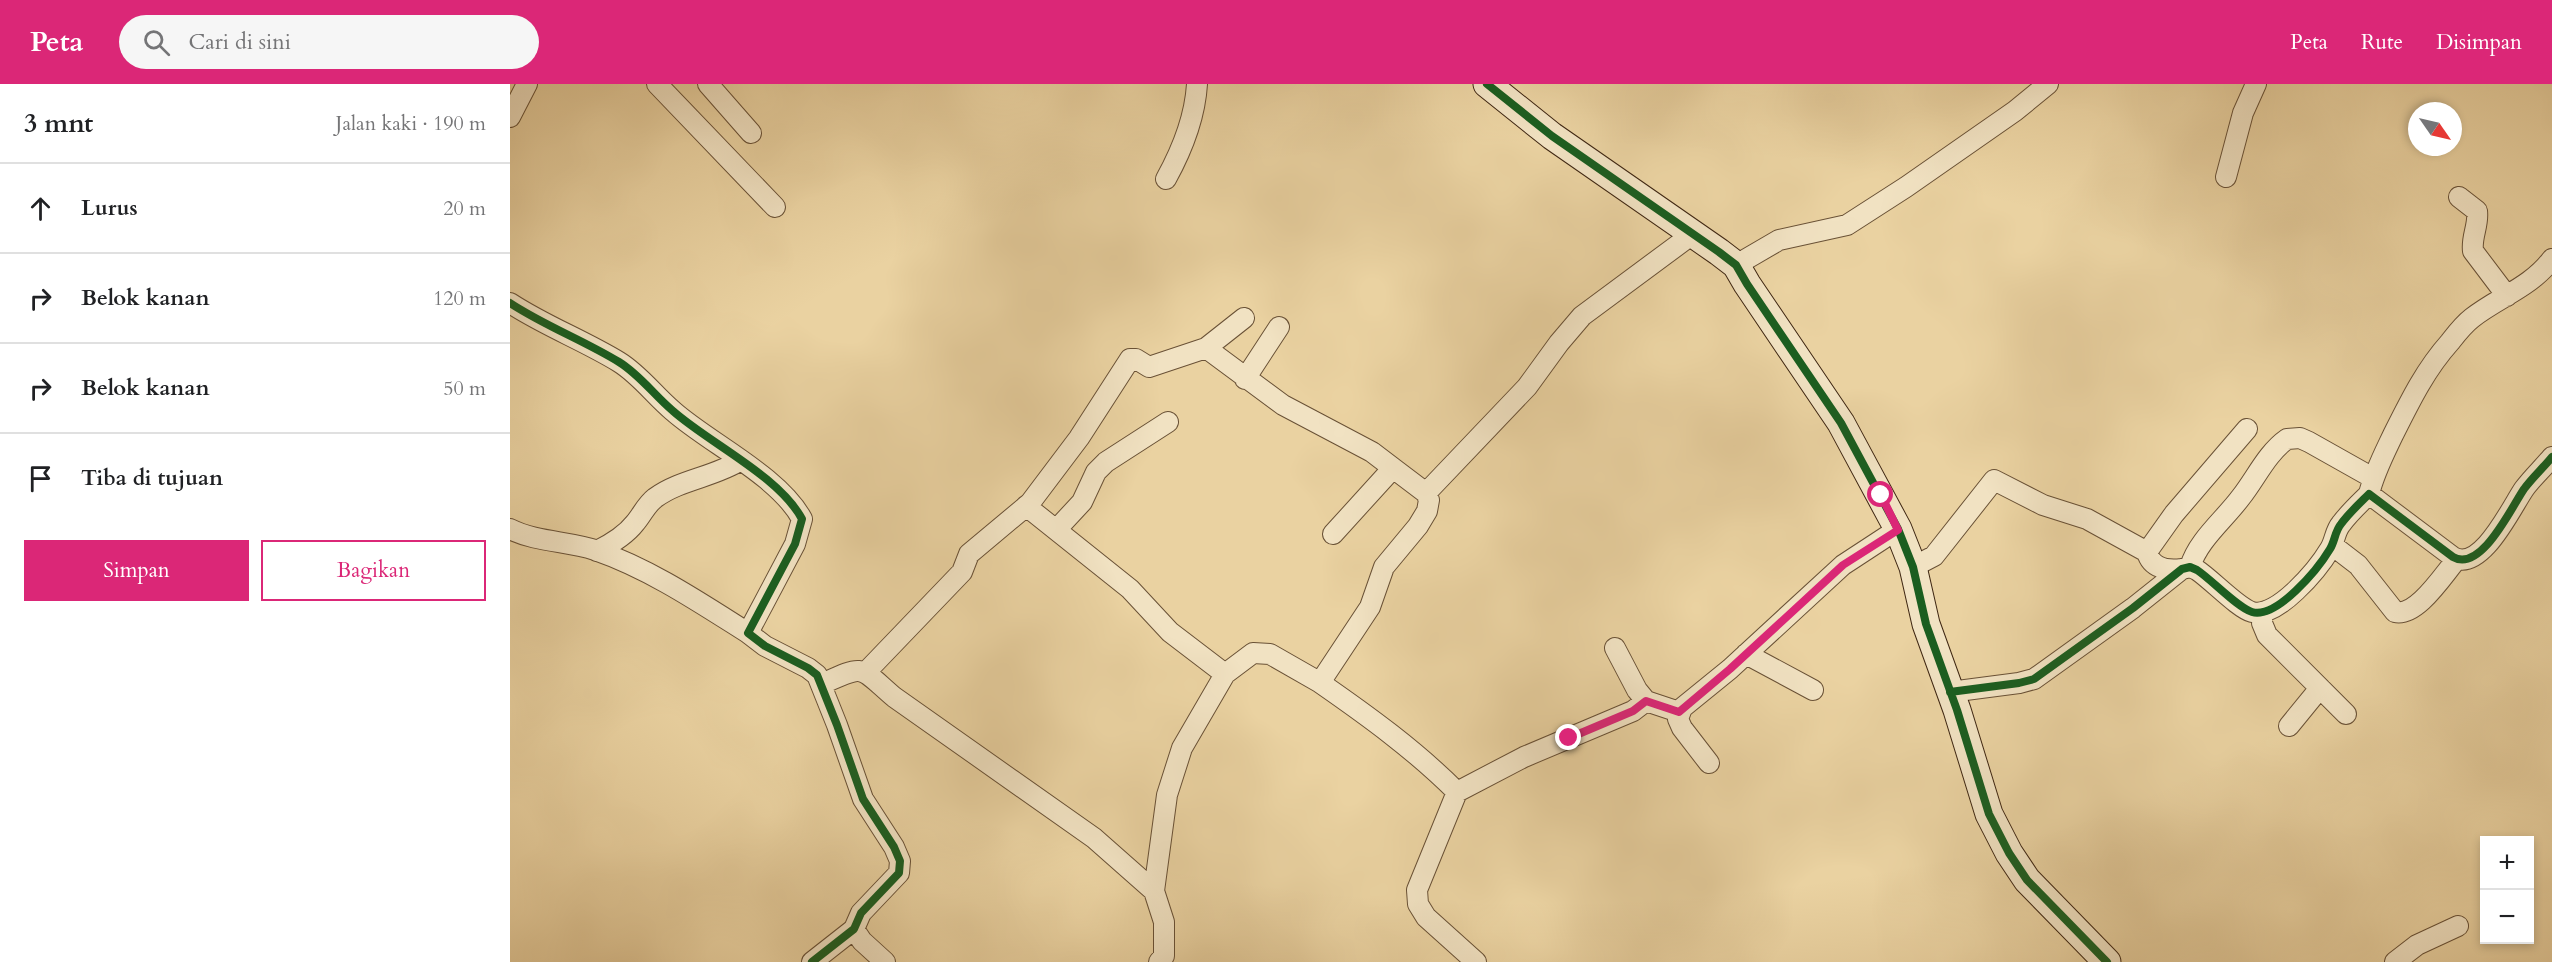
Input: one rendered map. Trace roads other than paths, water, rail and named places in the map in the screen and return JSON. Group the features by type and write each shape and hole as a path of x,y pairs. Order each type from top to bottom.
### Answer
{"street":[{"path":"510,117 527,84"},
{"path":"657,84 775,207"},
{"path":"708,84 751,133"},
{"path":"1166,179 1182,151 1197,84"},
{"path":"1736,265 1779,240 1847,225 2034,98 2048,84"},
{"path":"2226,177 2243,113 2256,84"},
{"path":"1496,87 1552,136 1694,232 1736,265 1841,423 1898,530 1913,567 1926,624 1989,814 2009,853 2027,880 2107,962"},
{"path":"2458,197 2477,212 2473,251 2507,297"},
{"path":"1426,493 1527,387 1582,316 1694,232"},
{"path":"1913,567 1934,556 1994,480 2043,505 2087,519 2147,552 2151,560 2163,569 2171,571 2186,568 2217,584 2246,609 2262,614 2282,603 2320,564 2332,545 2341,523 2371,486 2420,381 2460,327 2532,281 2552,259"},
{"path":"510,303 549,327 620,362 645,382 673,411 741,460 795,506 802,519 795,544 748,633"},
{"path":"866,672 962,572 969,554 1019,510 1026,507 1079,438 1130,359 1136,359 1149,367 1206,348 1244,318"},
{"path":"1245,379 1279,327"},
{"path":"1206,348 1283,405 1372,452 1426,493 1430,500 1419,525 1384,567 1370,607 1319,682"},
{"path":"1056,530 1082,502 1096,472 1106,462 1168,422"},
{"path":"2147,552 2174,514 2247,429"},
{"path":"1957,712 2019,683 2034,679 2186,568 2194,554 2242,496 2269,457 2287,439 2300,438 2309,442 2371,486 2457,559 2467,561 2477,555 2500,528 2525,489 2552,458"},
{"path":"597,551 622,536 655,498 684,483 729,468 741,460"},
{"path":"1334,534 1393,468"},
{"path":"1026,507 1130,589 1170,632 1225,674"},
{"path":"510,529 544,540 597,551 635,566 748,633 765,646 808,668 822,684 863,799 891,840 900,861 899,873 861,913 854,929 812,962"},
{"path":"1709,763 1682,728 1678,719 1679,712 1843,565 1898,530"},
{"path":"2332,545 2358,565 2395,612 2402,613 2412,609 2421,601 2457,559"},
{"path":"2262,614 2262,623 2267,635 2346,714"},
{"path":"1615,648 1637,690 1646,701 1679,712"},
{"path":"1159,962 1164,956 1164,922 1154,891 1170,785 1182,748 1225,674 1253,653 1270,654 1319,682 1424,759 1457,792"},
{"path":"1746,654 1814,690"},
{"path":"822,684 854,670 866,672 894,697 1094,838 1154,891"},
{"path":"2289,726 2320,688"},
{"path":"1476,962 1426,917 1418,904 1417,890 1457,792 1524,757 1633,711 1646,701"},
{"path":"2395,962 2417,945 2458,926"},
{"path":"854,929 862,941 885,962"}]}
